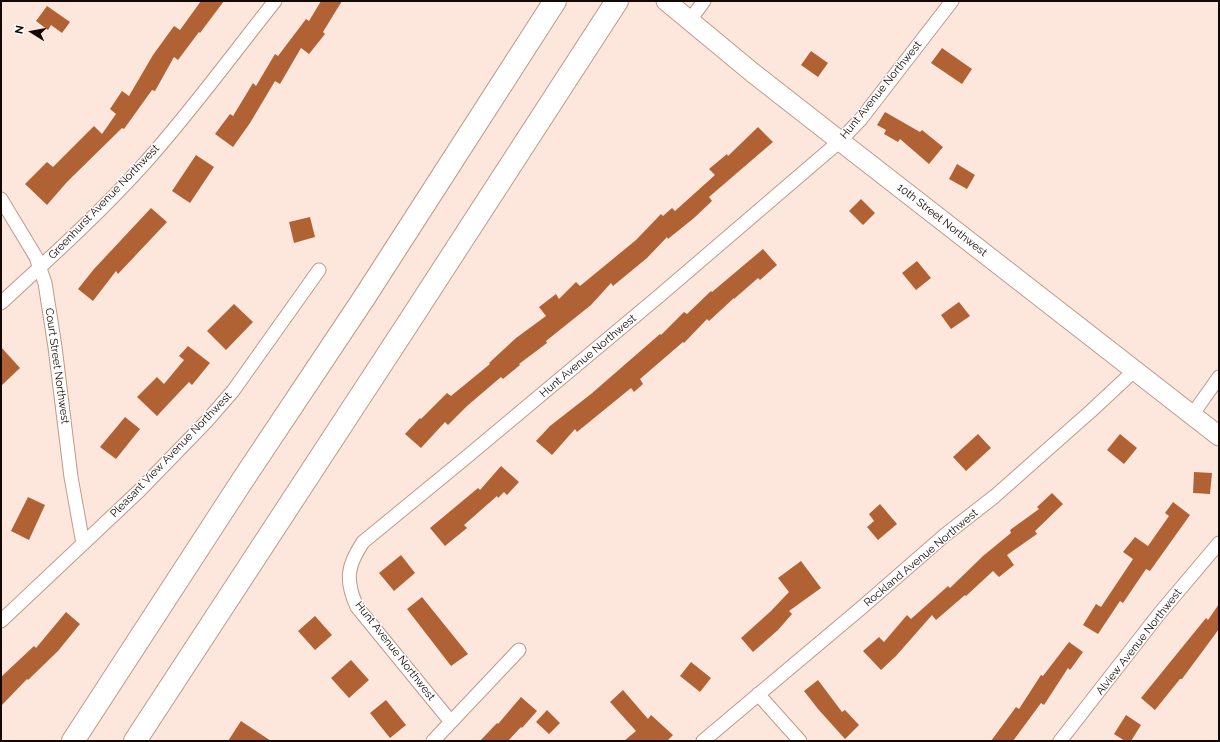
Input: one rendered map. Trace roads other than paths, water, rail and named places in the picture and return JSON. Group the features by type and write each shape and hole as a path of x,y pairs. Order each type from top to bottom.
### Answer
{"highway":[{"path":"73,741 364,298 555,1"},
{"path":"135,741 617,1"}],"main road":[{"name":"10th Street Northwest","path":"666,1 840,141 1219,436"}],"street":[{"name":"Greenhurst Avenue Northwest","path":"1,304 79,230 144,164 275,1"},
{"path":"690,20 704,1"},
{"name":"Hunt Avenue Northwest","path":"451,722 357,607 351,594 349,584 350,569 354,556 363,542 640,312 840,141 861,119 952,1"},
{"name":"Court Street Northwest","path":"1,199 26,238 41,266 55,347 71,477 83,544"},
{"name":"Pleasant View Avenue Northwest","path":"1,621 139,491 206,422 233,391 319,270"},
{"name":"Rockland Avenue Northwest","path":"703,741 860,609 945,535 1000,491 1091,412 1135,370"},
{"path":"1192,415 1219,377"},
{"name":"Alview Avenue Northwest","path":"1060,741 1159,614 1219,543"},
{"path":"433,741 519,650"},
{"path":"758,694 800,741"}]}
